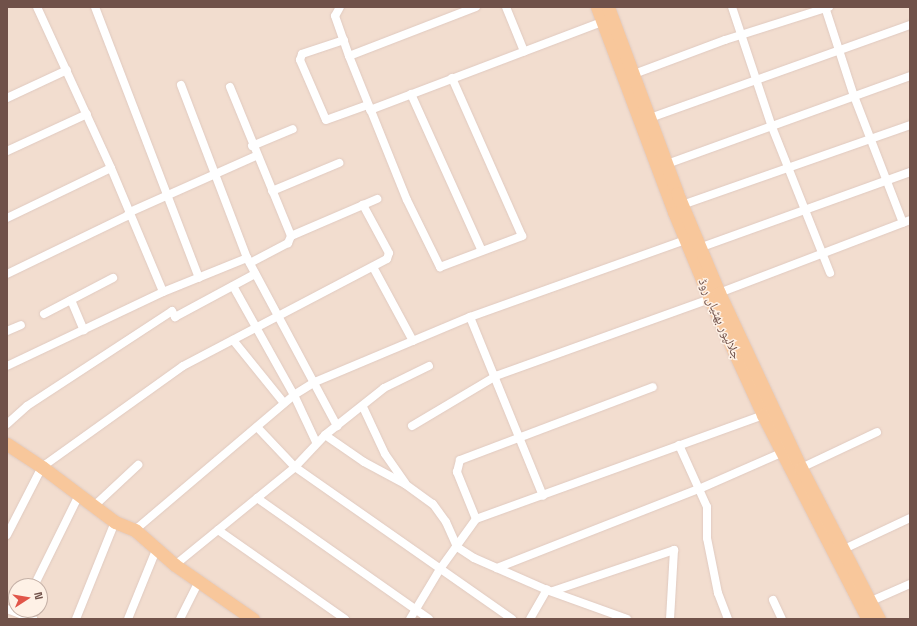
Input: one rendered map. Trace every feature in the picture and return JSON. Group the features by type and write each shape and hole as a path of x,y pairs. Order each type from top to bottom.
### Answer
{"main road":[{"name":"جلالپور بھٹیاں روڈ","path":"597,7 685,240 878,619"},
{"name":"جلالپور بھٹیاں روڈ","path":"608,7 699,248 714,296 763,416 868,619"},
{"path":"7,444 42,467 78,497 115,522 135,530 156,550 199,581 238,615 253,619"}],"street":[{"path":"37,7 111,168 163,292"},
{"path":"95,7 199,278"},
{"path":"340,7 335,16 369,107 438,265 444,266 520,238 522,232 452,78"},
{"path":"349,56 476,7"},
{"path":"506,7 524,51"},
{"path":"732,7 772,127 830,273"},
{"path":"412,426 496,376 714,296 906,222 886,181 854,96 826,7 742,35 634,74"},
{"path":"344,40 302,54 300,60 326,120 410,94 602,22"},
{"path":"650,118 910,25"},
{"path":"7,98 67,70"},
{"path":"667,164 910,76"},
{"path":"181,85 255,274 315,382 337,426"},
{"path":"7,366 163,292 249,260 291,241 291,236 256,156 230,87"},
{"path":"410,94 482,252"},
{"path":"7,151 87,114"},
{"path":"682,205 910,125"},
{"path":"252,146 292,129"},
{"path":"7,274 127,216 130,212 256,156"},
{"path":"272,191 339,163"},
{"path":"7,218 111,168"},
{"path":"699,248 910,172"},
{"path":"291,236 377,199"},
{"path":"7,535 42,467 184,366 387,259 389,253 363,205"},
{"path":"135,530 258,427 284,403 315,382 470,317 685,240"},
{"path":"373,267 413,341"},
{"path":"7,424 27,406 172,311 175,318 255,274"},
{"path":"44,314 113,278"},
{"path":"233,286 255,329 294,395 316,442"},
{"path":"71,300 84,330"},
{"path":"470,317 496,376 543,496"},
{"path":"7,331 20,325"},
{"path":"233,340 284,403"},
{"path":"176,565 295,467 316,442 363,407 384,388 429,366"},
{"path":"476,519 457,466 460,460 653,387"},
{"path":"363,407 385,454 405,484"},
{"path":"410,619 440,569 476,519 763,416"},
{"path":"258,427 295,467 512,619"},
{"path":"801,468 877,432"},
{"path":"325,435 364,462 405,484 433,504 446,522 457,547 497,568 550,591 627,619"},
{"path":"679,445 707,507 707,538 718,593 728,619"},
{"path":"497,568 698,489 782,453"},
{"path":"93,507 138,466"},
{"path":"38,578 78,497"},
{"path":"257,498 429,619"},
{"path":"842,550 910,518"},
{"path":"76,619 115,522"},
{"path":"218,530 345,619"},
{"path":"128,619 156,550"},
{"path":"530,619 550,591 674,550 670,619"},
{"path":"180,619 199,581"},
{"path":"869,602 910,584"},
{"path":"773,600 782,619"}],"shaded area":[{"path":"7,7 910,7 910,619 7,619"}]}
